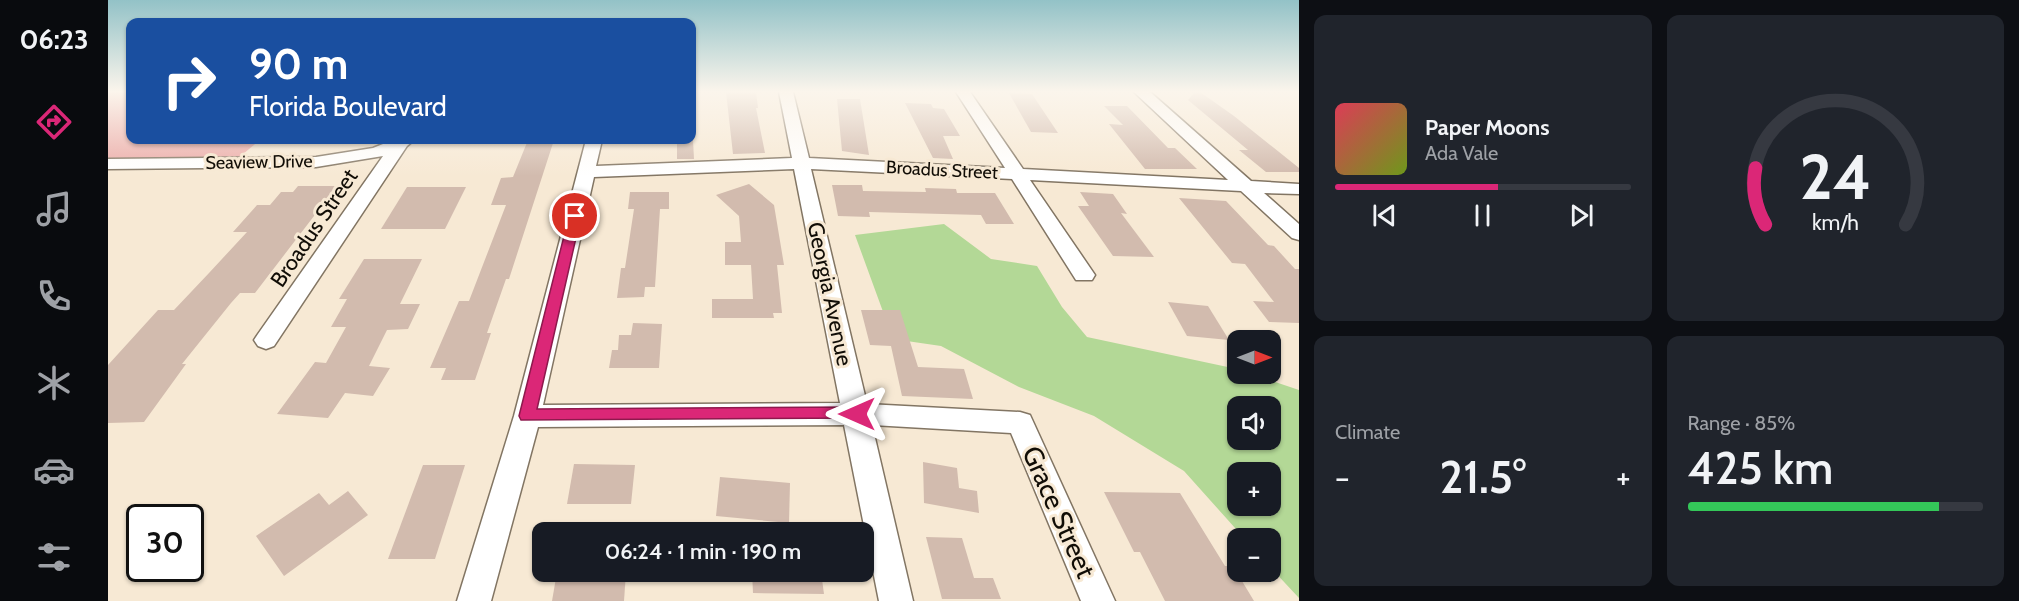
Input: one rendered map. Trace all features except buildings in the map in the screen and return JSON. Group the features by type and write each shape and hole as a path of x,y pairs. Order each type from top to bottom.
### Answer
{"street":[{"name":"Georgia Avenue","path":"792,120 896,601"},
{"path":"982,120 1084,274"},
{"path":"1172,120 1299,234"},
{"name":"Seaview Drive","path":"108,164 316,162 377,152 397,144"},
{"name":"Broadus Street","path":"266,340 402,144"},
{"path":"474,601 527,416 593,144"},
{"name":"Broadus Street","path":"586,172 801,162 1299,189"},
{"path":"527,416 857,414"},
{"name":"Grace Street","path":"857,414 1020,423 1098,601"}],"shaded area":[{"path":"108,120 126,120 126,144 255,144 237,159 108,160"},
{"path":"944,224 991,259 1037,266 1062,307 1087,337 1227,367 1227,384 1281,384 1299,390 1299,598 1281,579 1281,528 1235,528 1184,471 1094,416 1019,387 941,346 893,339 855,235"}],"route":[{"path":"575,216 527,416 857,414"}]}
